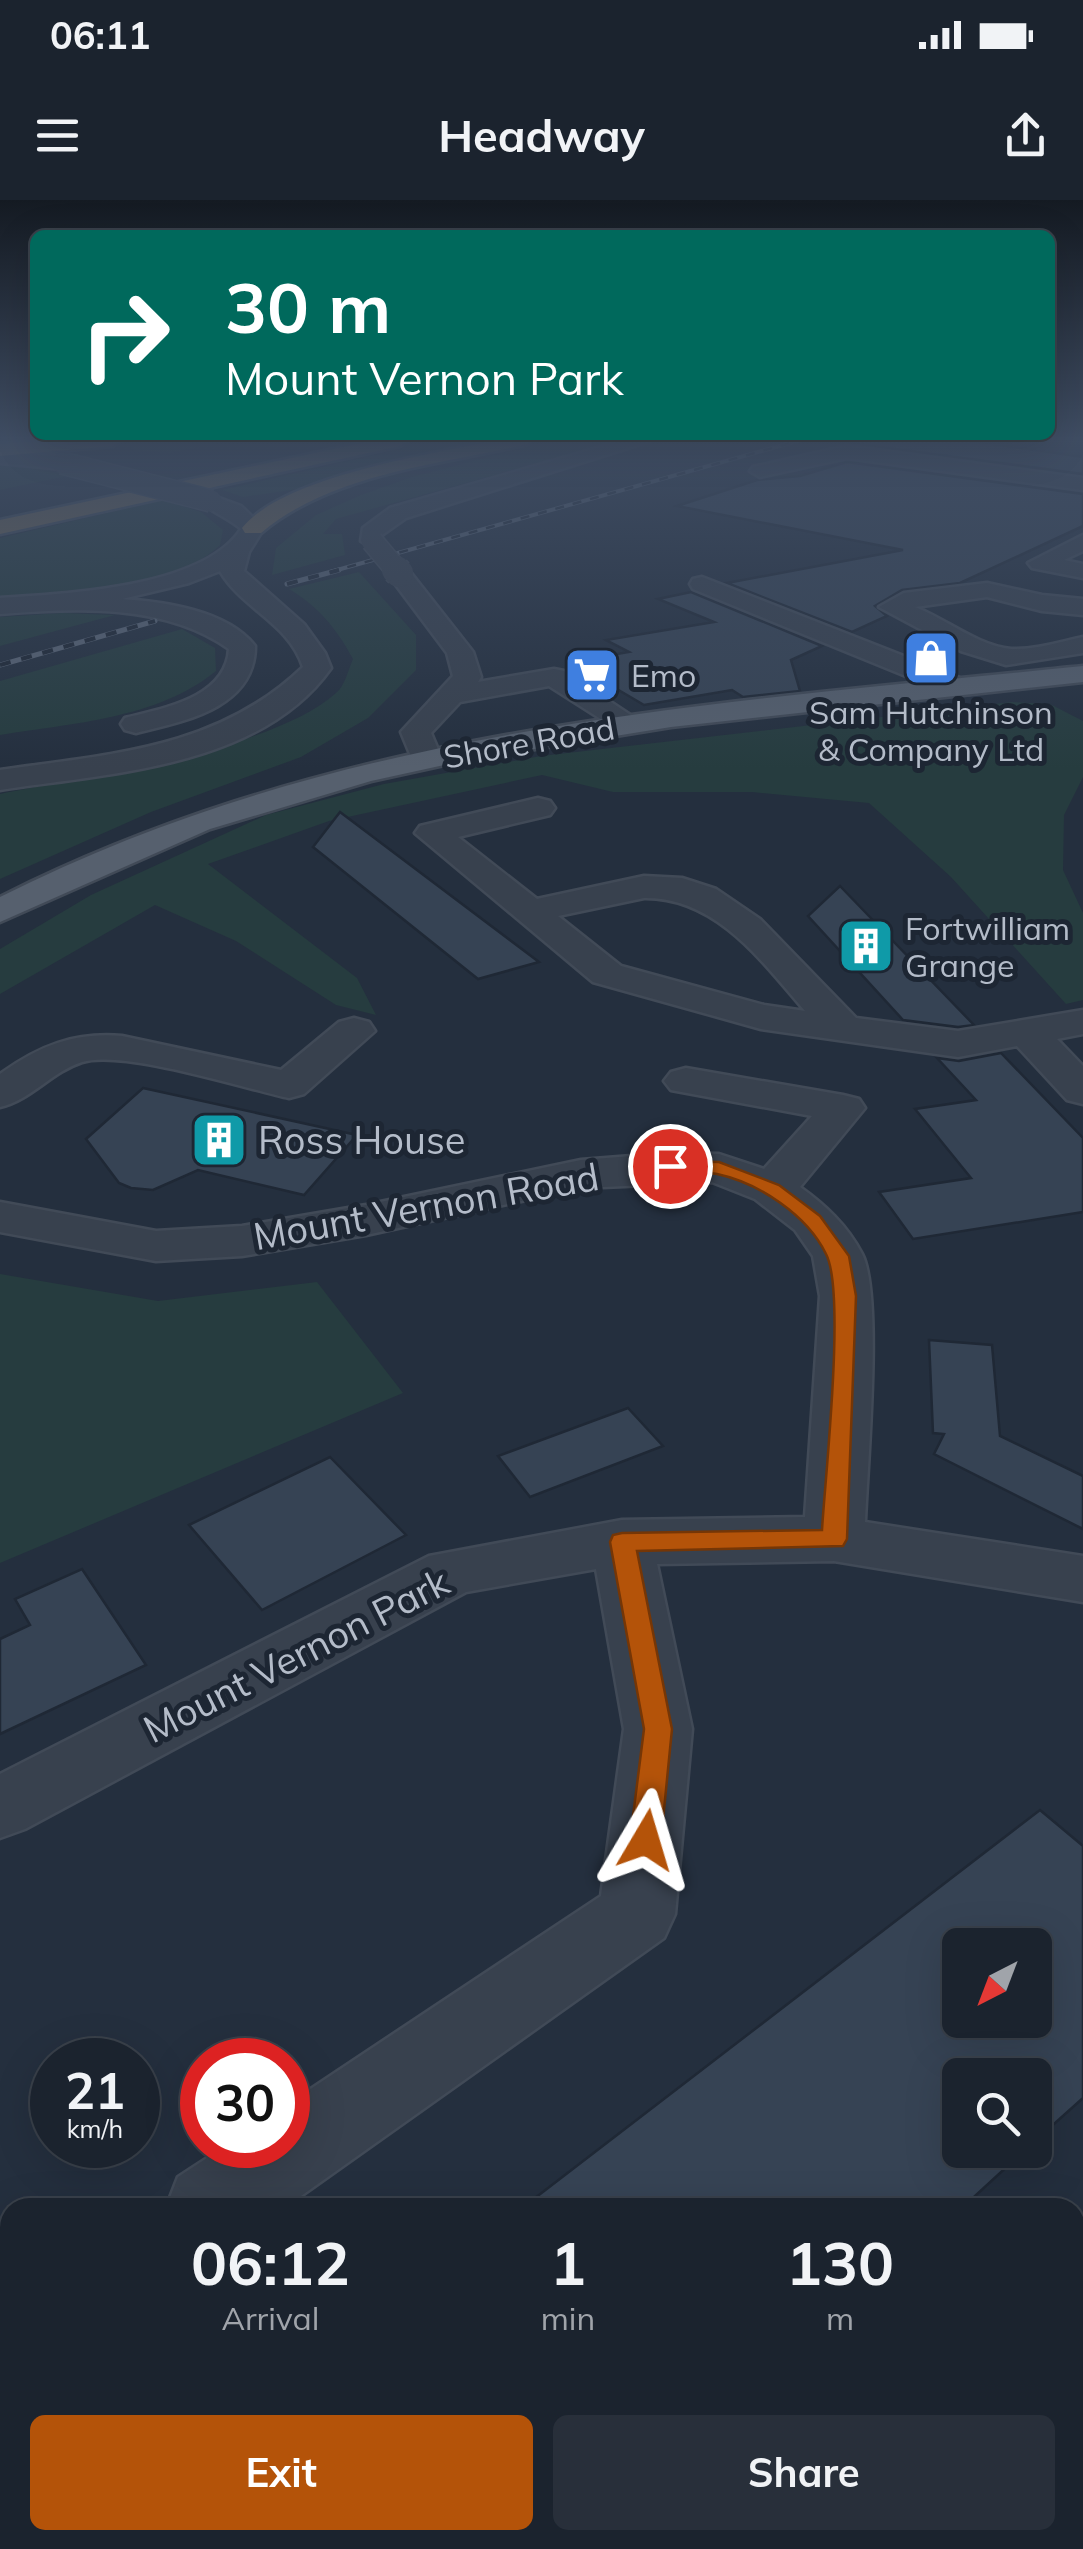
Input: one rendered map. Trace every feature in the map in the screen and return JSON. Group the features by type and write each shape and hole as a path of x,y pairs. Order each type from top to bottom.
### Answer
{"main road":[{"name":"Shore Road","path":"0,911 115,857 260,801 426,759 629,724 1083,674"}],"street":[{"path":"54,603 180,578 228,550"},
{"path":"0,780 223,735 273,710 292,695 317,668 314,654 308,640 237,580 232,571 241,550"},
{"path":"379,550 460,652 466,677 416,732 426,759"},
{"path":"1067,550 1040,563 1083,571"},
{"path":"702,584 960,688"},
{"path":"1008,585 1083,607"},
{"path":"1083,591 1008,585 904,601 892,607 932,622 970,645 1006,657 1083,645"},
{"path":"0,606 54,603 168,614 208,625 242,646 244,660 239,675 229,686 176,712 109,730"},
{"path":"567,649 522,656 629,724"},
{"path":"450,694 554,677"},
{"path":"538,808 432,833 608,974 761,1018 958,1044 1083,1022"},
{"path":"530,912 624,890 681,889 728,908 843,1028"},
{"path":"0,1094 59,1056 84,1047 116,1048 288,1086 354,1031"},
{"path":"1028,1032 1083,1091"},
{"path":"686,1082 843,1108 772,1189"},
{"name":"Mount Vernon Road","path":"0,1217 156,1246 242,1241 581,1174 670,1166 719,1168 772,1189 813,1220 838,1256 846,1296 834,1539"},
{"name":"Mount Vernon Park","path":"0,1808 451,1572 622,1542 834,1539 1083,1579"},
{"path":"224,2198 637,1914 658,1729 622,1542"}],"green space":[{"path":"0,550 214,550 174,573 116,588 0,599"},
{"path":"276,550 344,550 345,555 272,575"},
{"path":"359,572 416,635 416,670 368,718 301,757 151,812 0,879 0,794 225,745 269,731 307,713 336,693 353,659 326,619 289,589"},
{"path":"115,615 0,646 0,617"},
{"path":"182,629 215,648 216,671 193,687 168,700 113,716 0,735 0,681"},
{"path":"1012,702 1050,704 1083,721 1083,777 1064,815 1063,870 1083,913 1083,1000 1066,1004 951,877 869,803 752,792 613,792 542,775 329,821 208,864 357,978 376,1015 336,1005 236,941 155,905 0,994 0,949 91,895 266,815 384,784 541,756"},
{"path":"0,1274 158,1301 317,1282 403,1393 0,1563"}],"building":[{"path":"903,550 1032,550 960,583 902,590 875,606 887,616 852,632 727,583"},
{"path":"691,592 822,646 791,660 800,691 743,697 732,690 644,705 571,662 629,652 606,640 714,622 658,599"},
{"path":"340,812 539,962 478,979 313,847"},
{"path":"840,886 974,1025 958,1027 903,1020 808,916"},
{"path":"1001,1053 1083,1138 1083,1212 913,1239 879,1192 971,1178 915,1109 976,1100 937,1058 959,1061"},
{"name":"Ross House","path":"143,1088 357,1135 304,1195 198,1170 153,1190 131,1188 119,1183 86,1139"},
{"path":"929,1340 992,1345 1000,1436 1083,1476 1083,1529 934,1454 944,1434 933,1433"},
{"path":"628,1408 663,1446 530,1497 498,1456"},
{"path":"330,1457 406,1535 262,1610 189,1525"},
{"path":"82,1569 146,1665 0,1734 0,1639 30,1625 15,1599"},
{"path":"1040,1810 1083,1846 1083,2098 1052,2126 1052,2058 942,2058 942,2168 1005,2168 973,2198 535,2198"}],"railway":[{"path":"330,572 410,550"},
{"path":"287,584 339,570"},
{"path":"0,665 155,621"}],"place":[{"name":"Sam Hutchinson & Company Ltd","path":"931,658"},
{"name":"Emo","path":"592,675"},
{"name":"Fortwilliam Grange","path":"866,946"},
{"name":"Ross House","path":"219,1140"}],"route":[{"path":"646,1840 658,1729 622,1542 834,1539 846,1296 838,1256 813,1220 772,1189 719,1168 670,1166"}]}
